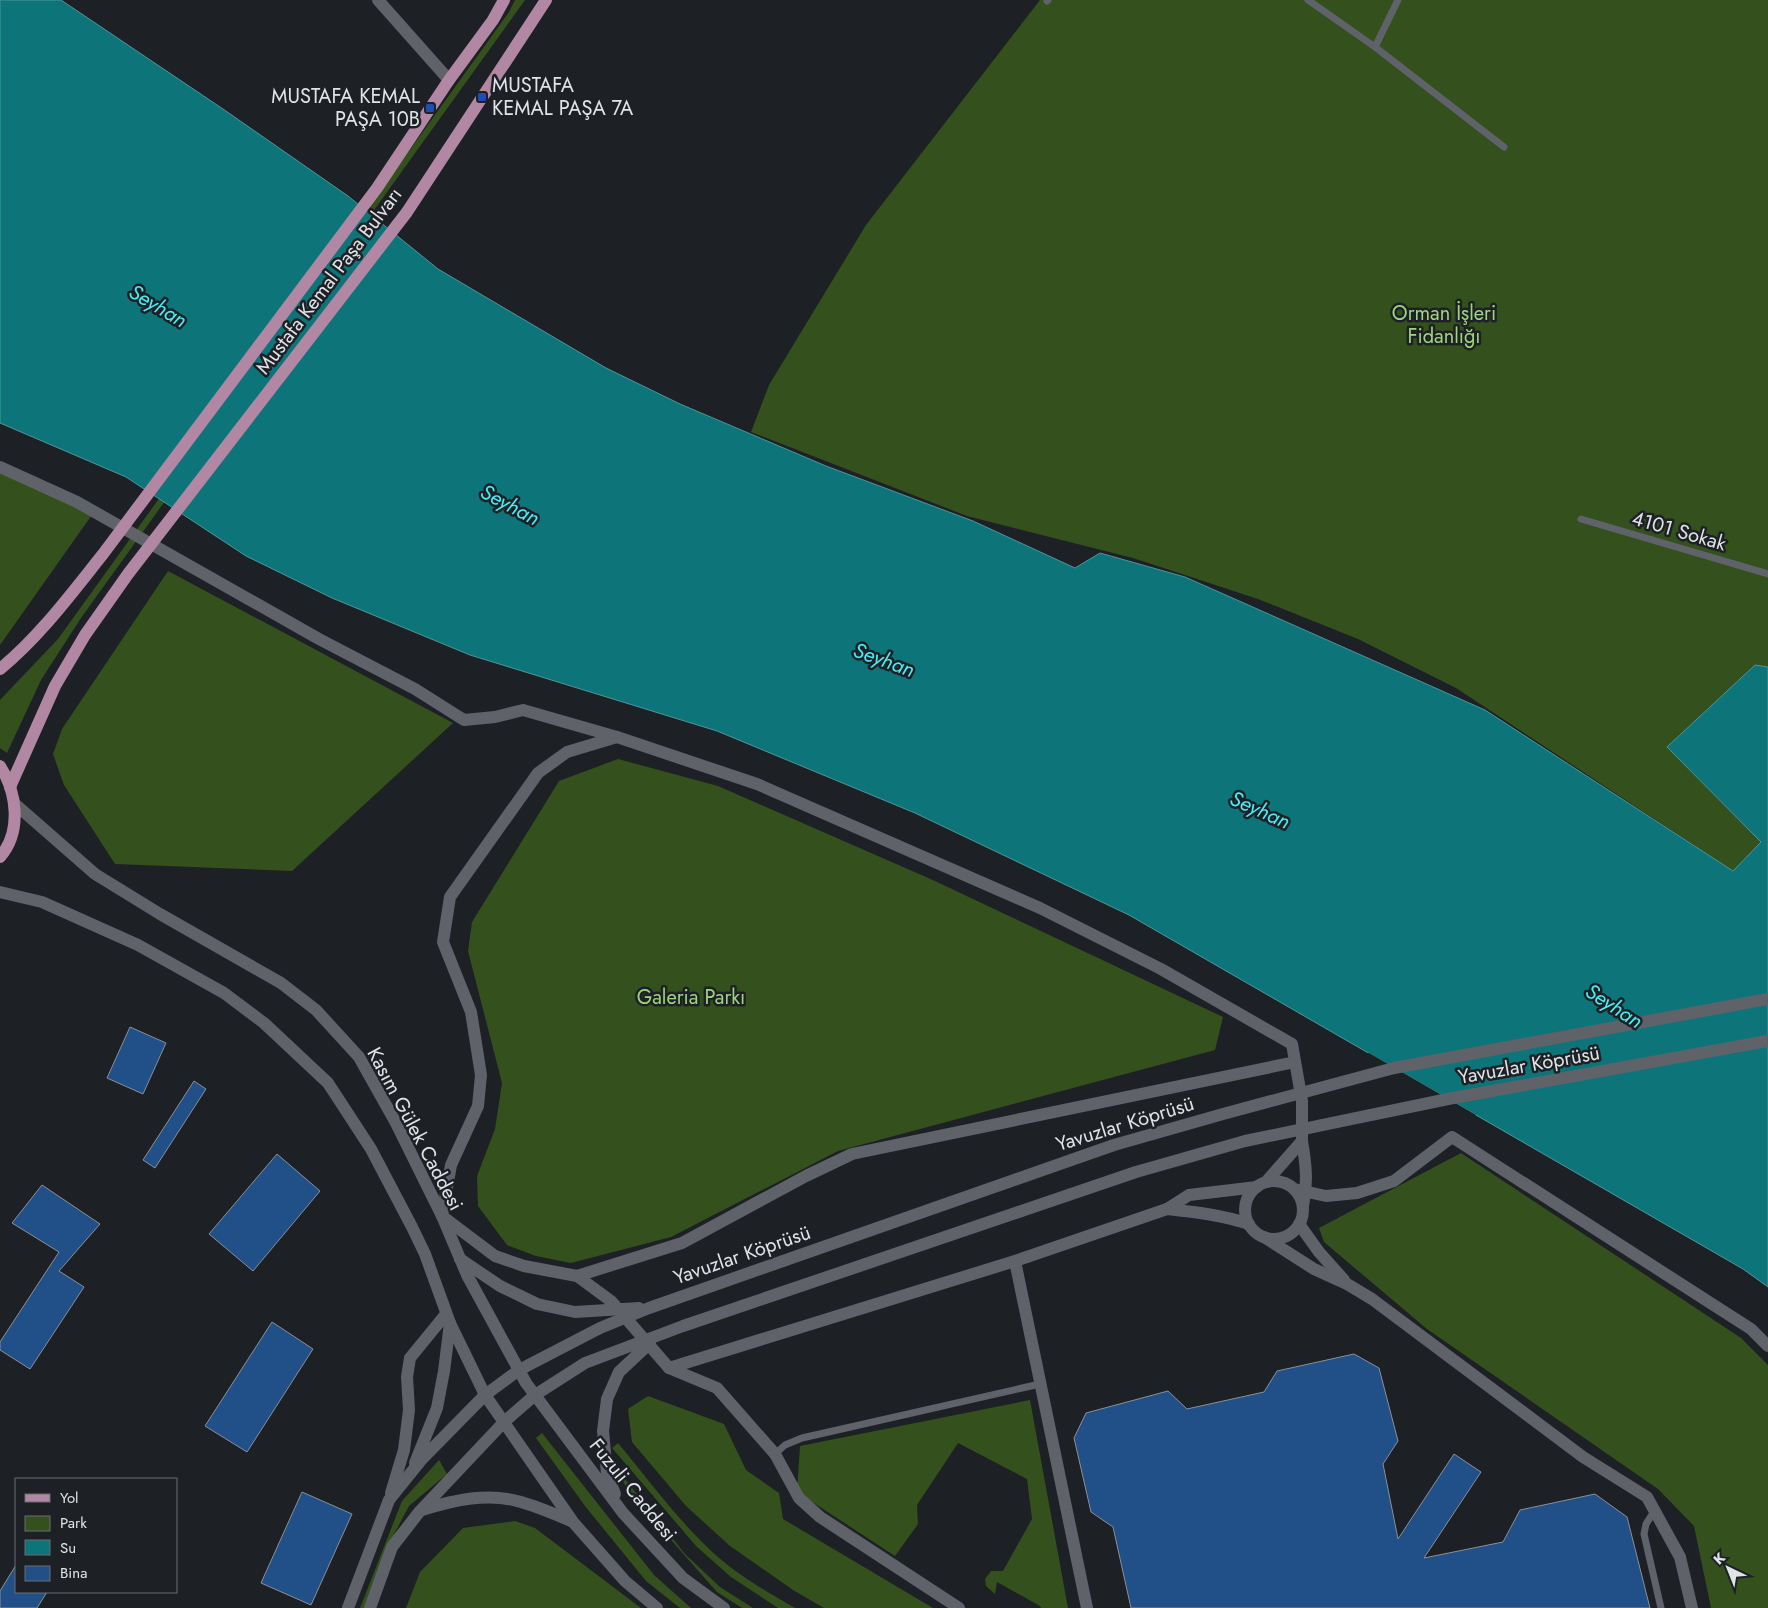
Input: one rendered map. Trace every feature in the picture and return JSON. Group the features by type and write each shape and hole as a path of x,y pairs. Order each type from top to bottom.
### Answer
{"main road":[{"path":"378,0 449,80"},
{"name":"Mustafa Kemal Paşa Bulvarı","path":"0,669 56,614 103,554 377,188 449,80 493,20 504,0"},
{"name":"Mustafa Kemal Paşa Bulvarı","path":"10,787 55,686 85,635 128,574 407,212 546,0"},
{"path":"0,467 77,502 319,640 415,689 464,720 494,717 523,710 617,737 757,784 1040,908 1161,969 1292,1044 1302,1101 1302,1141 1307,1167 1300,1190 1303,1206 1302,1215 1299,1224 1293,1232 1285,1237 1274,1239 1264,1237"},
{"path":"617,737 567,752 538,773 450,897 443,942 471,1012 481,1076 478,1106 451,1165 442,1216 496,1256 524,1266 577,1276 611,1301 668,1368 717,1388 775,1454 799,1498 820,1517 959,1608"},
{"path":"0,766 8,778 15,804 13,830 4,853 0,858"},
{"name":"Kasım Gülek Caddesi","path":"15,804 95,874 280,983 316,1010 359,1057 396,1123 442,1216 460,1259 526,1383"},
{"path":"0,892 42,902 138,945 224,993 264,1023 328,1083 370,1149 412,1227 425,1254 448,1318 489,1400 573,1522 624,1580 657,1608"},
{"name":"Yavuzlar Köprüsü","path":"389,1500 422,1459 489,1400 519,1370 600,1328 648,1308 1114,1145 1214,1116 1403,1066 1768,998"},
{"name":"Yavuzlar Köprüsü","path":"370,1608 392,1547 420,1511 504,1422 535,1395 585,1363 1136,1172 1245,1141 1448,1099 1768,1041"},
{"path":"577,1276 682,1243 806,1176 852,1154 1295,1062"},
{"path":"668,1368 1015,1261 1167,1209 1190,1195 1276,1181 1286,1183 1300,1190 1326,1196 1357,1193 1394,1181 1452,1137 1751,1329 1768,1346"},
{"path":"1302,1141 1262,1184 1250,1194 1246,1204 1246,1214 1249,1224 1255,1232 1314,1269 1347,1284 1372,1299 1583,1457 1647,1497 1680,1558 1692,1608"},
{"path":"1167,1209 1214,1214 1249,1224"},
{"path":"1299,1224 1319,1252 1347,1284"},
{"path":"460,1259 500,1286 537,1304 575,1312 648,1308"},
{"path":"1015,1261 1087,1608"},
{"path":"410,1475 437,1408 444,1370 448,1318"},
{"path":"348,1608 389,1500 404,1450 409,1410 407,1377 410,1358 448,1318"},
{"path":"623,1513 607,1474 603,1431 607,1399 619,1372 638,1352 659,1336"},
{"name":"Fuzuli Caddesi","path":"526,1383 623,1513 683,1578 724,1608"},
{"path":"420,1511 445,1503 471,1498 498,1498 520,1501 573,1522"}],"lane":[{"path":"1308,0 1375,47 1504,147"},
{"path":"1375,47 1398,0"},
{"name":"4101 Sokak","path":"1581,519 1768,574"},
{"path":"775,1454 785,1445 802,1438 1040,1384"},
{"path":"1655,1510 1646,1524 1644,1534 1661,1608"}],"green space":[{"path":"515,0 525,0 81,618 41,680 7,753 0,748 0,700 58,639 509,12"},
{"name":"Orman İşleri Fidanlığı","path":"1040,0 1768,0 1768,667 1755,665 1667,747 1761,842 1733,871 1456,688 1358,639 1258,599 1133,558 967,516 751,432 769,385 866,225"},
{"path":"0,467 94,512 0,645"},
{"path":"168,571 453,723 292,871 115,864 64,785 53,754 62,729"},
{"name":"Galeria Parkı","path":"618,759 718,786 935,881 1223,1017 1215,1050 838,1151 671,1237 571,1263 536,1256 507,1245 478,1206 477,1176 495,1129 502,1083 468,951 472,922 559,781"},
{"path":"1461,1153 1741,1338 1768,1365 1768,1608 1711,1608 1694,1526 1658,1489 1427,1329 1324,1242 1319,1228"},
{"path":"648,1396 724,1424 746,1470 779,1493 783,1519 933,1608 824,1608 793,1590 730,1546 686,1506 632,1442 628,1409"},
{"path":"1030,1400 1068,1608 1041,1608 997,1582 995,1594 986,1586 985,1579 991,1571 1003,1571 1032,1519 1027,1479 958,1443 917,1505 918,1524 895,1556 797,1492 800,1446"},
{"path":"542,1433 654,1575 691,1608 680,1608 646,1581 585,1506 536,1438"},
{"path":"618,1443 674,1511 720,1559 758,1586 795,1608 778,1608 731,1577 697,1547 612,1448"},
{"path":"439,1460 447,1474 409,1506 391,1540 364,1608 360,1608 402,1501"},
{"path":"617,1469 685,1554 720,1587 753,1608 742,1608 717,1592 628,1491"},
{"path":"515,1521 535,1528 641,1608 406,1608 420,1572 463,1528"}],"water":[{"name":"Seyhan","path":"0,0 61,0 348,196 438,269 606,368 680,404 826,466 973,521 1075,568 1100,553 1185,577 1485,710 1733,871 1761,842 1667,747 1755,665 1768,667 1768,1287 1743,1269 1129,915 915,813 717,731 470,655 332,598 246,556 126,477 0,423"}],"pier":[{"path":"1369,1053 1476,1115 1472,1115 1365,1054"}],"building":[{"path":"130,1027 166,1043 143,1094 107,1078"},
{"path":"194,1081 206,1089 155,1168 143,1160"},
{"path":"277,1154 320,1191 253,1271 209,1234"},
{"path":"42,1185 100,1224 59,1271 84,1287 30,1369 0,1350 0,1342 59,1252 12,1223"},
{"path":"272,1322 313,1349 247,1452 205,1426"},
{"path":"1354,1354 1379,1368 1398,1441 1383,1464 1398,1539 1454,1454 1481,1472 1424,1558 1503,1542 1520,1510 1595,1494 1627,1517 1650,1608 1131,1608 1113,1527 1091,1512 1074,1438 1086,1413 1168,1391 1187,1409 1264,1392 1277,1371"},
{"path":"302,1492 352,1514 311,1605 261,1583"},
{"path":"15,1567 15,1593 46,1593 37,1608 0,1608 0,1591"}],"place":[{"name":"MUSTAFA KEMAL PAŞA 7A","path":"482,97"},
{"name":"MUSTAFA KEMAL PAŞA 10B","path":"430,108"}]}
